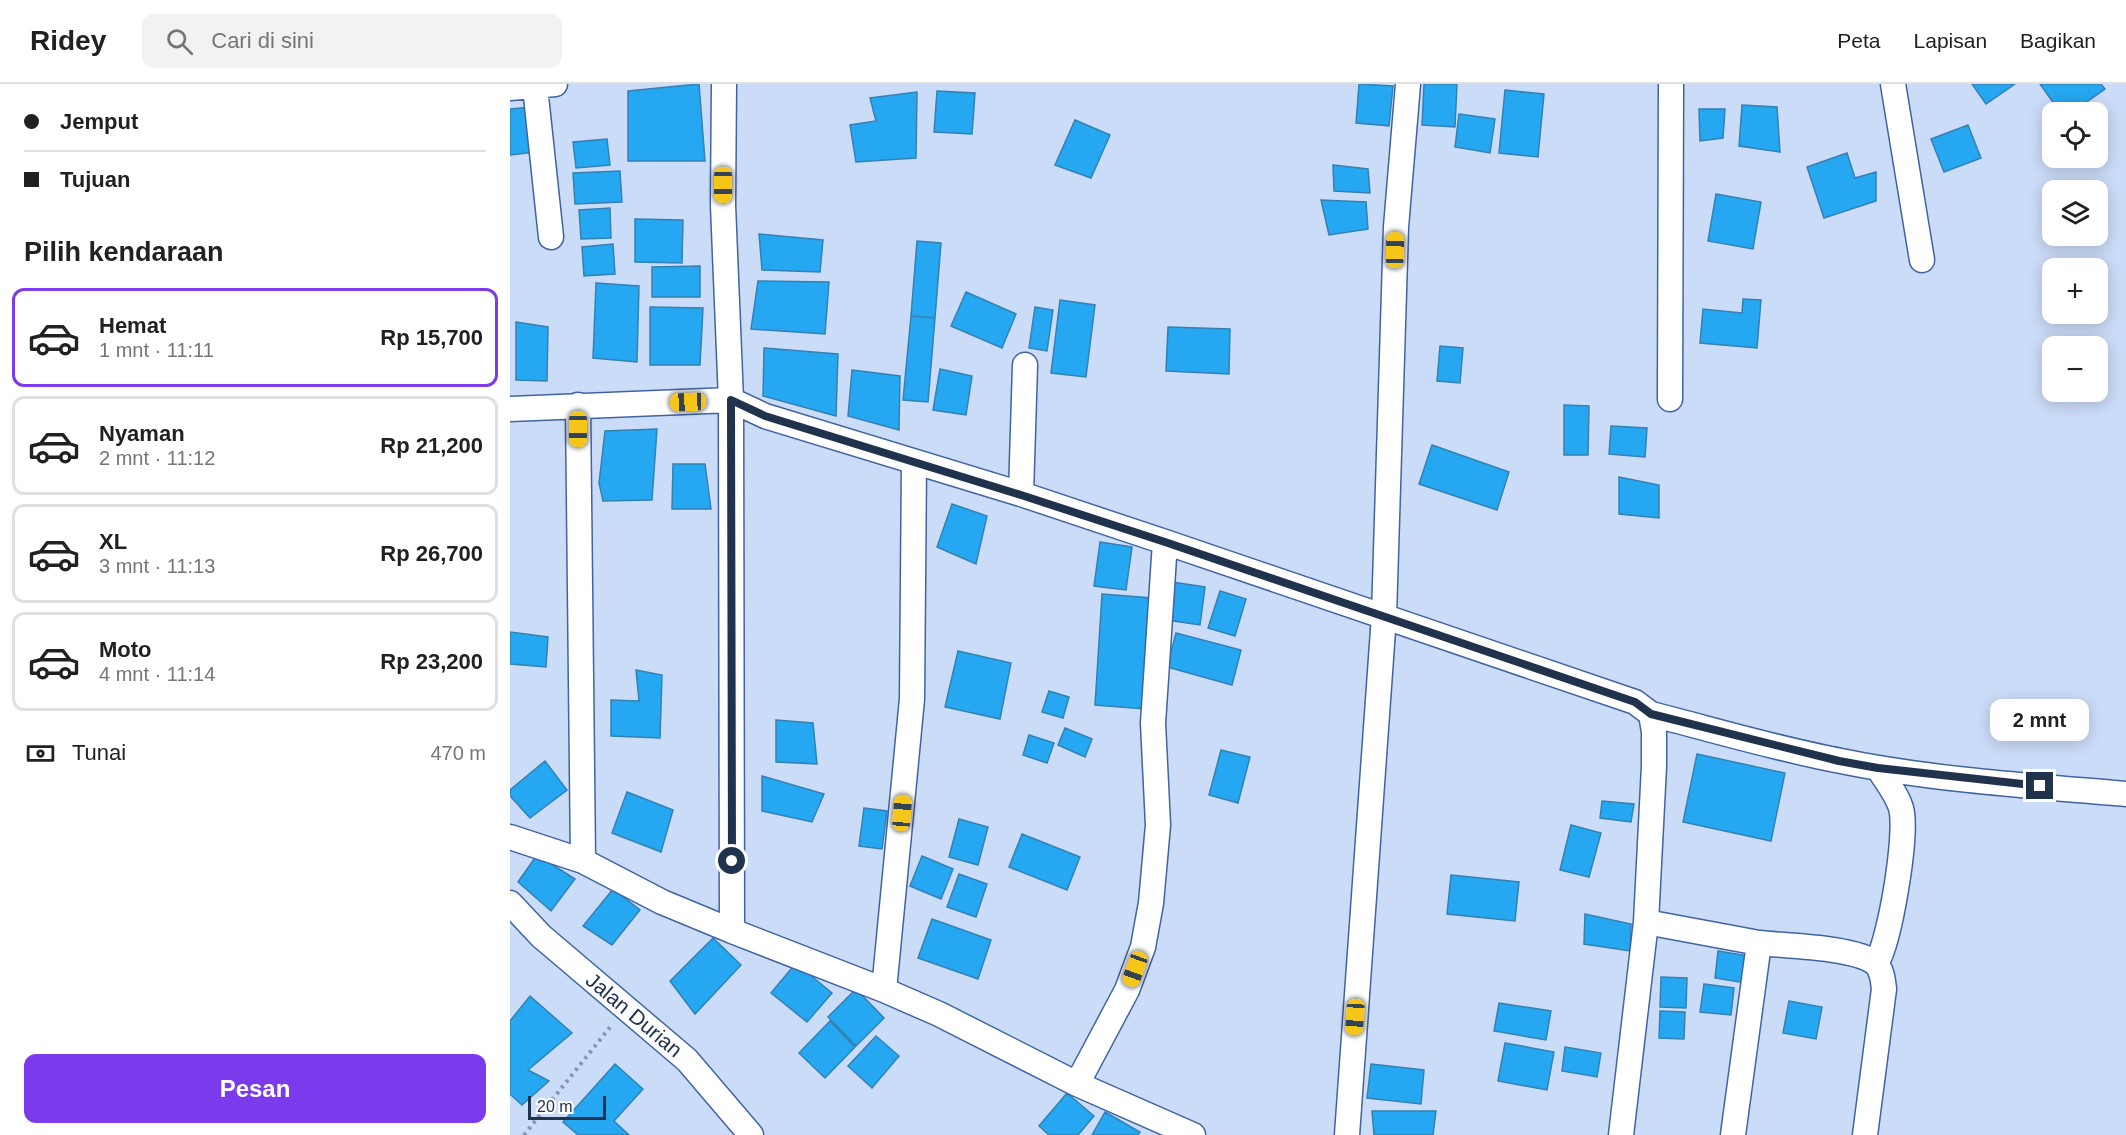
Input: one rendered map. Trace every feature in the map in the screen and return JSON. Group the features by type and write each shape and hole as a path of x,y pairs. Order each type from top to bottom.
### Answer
{"street":[{"path":"724,84 723,205 731,400 732,931"},
{"path":"1347,1135 1384,616 1396,227 1408,84"},
{"path":"1670,399 1671,84"},
{"path":"1893,84 1922,260"},
{"path":"510,88 545,85 551,237"},
{"path":"1021,495 1024,365"},
{"path":"510,408 731,400 765,416 1021,495 1384,616 1635,702 1651,714 1839,761 1878,768 2126,794"},
{"path":"578,405 583,861"},
{"path":"884,990 912,699 914,463"},
{"path":"1077,1084 1127,990 1143,947 1151,903 1158,825 1153,723 1165,542"},
{"path":"1621,1135 1646,922 1654,766 1654,732 1651,714"},
{"path":"1876,963 1888,932 1901,859 1901,810 1893,790 1878,768"},
{"path":"510,837 583,861 662,902 939,1014 1077,1084 1192,1135"},
{"name":"Jalan Durian","path":"510,903 541,936 687,1060 751,1135"},
{"path":"1646,922 1759,943 1838,951 1863,957 1876,963 1882,974 1884,989 1865,1135"},
{"path":"1733,1135 1759,943"}],"path":[{"path":"524,1135 626,1007"}],"building":[{"path":"699,84 705,161 628,161 628,91"},
{"path":"1359,84 1393,86 1389,126 1356,123"},
{"path":"1424,84 1457,84 1455,127 1422,125"},
{"path":"1972,84 2015,84 1986,104"},
{"path":"2040,84 2101,84 2105,89 2086,102 2053,102"},
{"path":"1505,90 1544,94 1538,157 1499,153"},
{"path":"937,91 975,93 972,134 934,132"},
{"path":"917,92 916,158 856,162 850,125 876,121 870,98"},
{"path":"1742,105 1777,107 1780,152 1739,146"},
{"path":"531,107 535,152 510,155 510,109"},
{"path":"1699,109 1725,109 1723,138 1700,141"},
{"path":"1459,114 1495,119 1490,153 1455,147"},
{"path":"1075,120 1110,135 1091,178 1055,165"},
{"path":"1968,125 1981,158 1944,172 1931,139"},
{"path":"607,139 610,165 576,168 573,142"},
{"path":"1847,153 1855,178 1876,172 1876,201 1824,218 1807,167"},
{"path":"1333,165 1368,169 1370,193 1334,191"},
{"path":"620,171 622,202 575,204 573,173"},
{"path":"1716,194 1761,202 1753,249 1708,241"},
{"path":"1321,200 1366,202 1368,229 1329,235"},
{"path":"610,208 611,238 581,239 579,210"},
{"path":"635,219 683,220 682,263 635,262"},
{"path":"759,234 823,240 820,272 762,270"},
{"path":"917,241 941,243 935,318 911,316"},
{"path":"613,244 615,274 584,276 582,247"},
{"path":"700,266 700,297 652,297 652,267"},
{"path":"758,281 829,282 825,334 751,329"},
{"path":"596,283 639,286 637,362 593,358"},
{"path":"966,292 1016,314 1002,348 951,326"},
{"path":"1743,299 1761,300 1757,348 1700,343 1703,309 1742,313"},
{"path":"1060,300 1095,305 1086,377 1051,373"},
{"path":"650,307 703,308 700,365 650,365"},
{"path":"1035,307 1053,310 1047,351 1029,348"},
{"path":"911,316 935,318 928,402 903,400"},
{"path":"516,322 548,327 547,381 516,380"},
{"path":"1168,327 1230,329 1229,374 1166,371"},
{"path":"1440,346 1463,348 1460,383 1437,381"},
{"path":"764,348 838,354 836,416 763,396"},
{"path":"940,369 972,376 966,415 933,410"},
{"path":"852,370 900,376 899,430 848,416"},
{"path":"1564,405 1589,406 1588,455 1564,455"},
{"path":"1611,426 1647,428 1645,457 1609,454"},
{"path":"657,429 652,500 603,501 599,483 605,431"},
{"path":"1432,445 1509,472 1497,510 1419,484"},
{"path":"673,464 705,464 711,509 672,509"},
{"path":"1619,477 1659,485 1659,518 1619,514"},
{"path":"952,504 987,516 976,564 937,547"},
{"path":"1100,542 1132,547 1126,590 1094,586"},
{"path":"1172,582 1205,587 1200,625 1167,620"},
{"path":"1220,591 1246,599 1235,636 1208,628"},
{"path":"1102,594 1152,598 1145,709 1095,705"},
{"path":"510,632 548,637 546,667 510,664"},
{"path":"1176,633 1241,650 1232,685 1167,667"},
{"path":"958,651 1011,663 1000,719 945,707"},
{"path":"636,670 662,675 660,738 611,736 611,700 639,701"},
{"path":"1049,691 1069,697 1063,718 1042,712"},
{"path":"776,720 813,723 817,764 776,762"},
{"path":"1065,728 1092,739 1085,757 1058,745"},
{"path":"1029,735 1054,743 1047,763 1023,755"},
{"path":"1221,750 1250,757 1238,803 1209,795"},
{"path":"1697,754 1785,773 1771,841 1683,822"},
{"path":"545,761 567,790 530,818 510,796 510,790"},
{"path":"762,776 824,794 812,822 762,811"},
{"path":"627,792 673,810 661,852 612,833"},
{"path":"1602,801 1634,804 1631,822 1600,818"},
{"path":"864,808 887,811 882,849 859,846"},
{"path":"959,819 988,827 978,865 949,857"},
{"path":"1571,825 1601,833 1589,877 1560,870"},
{"path":"1022,834 1080,857 1067,890 1009,867"},
{"path":"537,855 575,879 551,911 518,882"},
{"path":"922,856 953,869 941,899 910,886"},
{"path":"959,874 987,884 976,917 947,907"},
{"path":"1451,875 1519,882 1515,921 1447,914"},
{"path":"613,889 640,910 612,945 583,926"},
{"path":"1585,914 1631,924 1630,951 1584,944"},
{"path":"932,919 991,940 978,979 918,958"},
{"path":"713,938 741,965 695,1014 670,981"},
{"path":"1718,951 1749,956 1745,983 1715,978"},
{"path":"796,963 832,993 807,1022 771,993"},
{"path":"1661,977 1687,978 1686,1008 1660,1007"},
{"path":"1704,984 1734,988 1731,1015 1700,1012"},
{"path":"856,989 884,1018 856,1046 828,1017"},
{"path":"530,996 572,1033 528,1070 549,1081 522,1105 510,1094 510,1021"},
{"path":"1789,1001 1822,1007 1816,1039 1783,1033"},
{"path":"1499,1003 1551,1011 1546,1040 1494,1031"},
{"path":"1660,1011 1685,1012 1684,1039 1659,1038"},
{"path":"830,1021 855,1047 825,1078 799,1053"},
{"path":"876,1036 899,1056 872,1088 848,1066"},
{"path":"1505,1043 1554,1052 1547,1090 1498,1081"},
{"path":"1565,1047 1601,1053 1597,1077 1562,1071"},
{"path":"615,1064 643,1089 614,1121 629,1135 578,1135 563,1122"},
{"path":"1371,1064 1424,1070 1421,1104 1367,1098"},
{"path":"1067,1093 1094,1116 1078,1135 1049,1135 1039,1126"},
{"path":"1372,1111 1436,1111 1433,1135 1374,1135"},
{"path":"1105,1112 1140,1132 1138,1135 1092,1135"}],"route":[{"path":"732,861 731,400 765,416 1021,495 1384,616 1635,702 1651,714 1839,761 1878,768 2040,786"}]}
